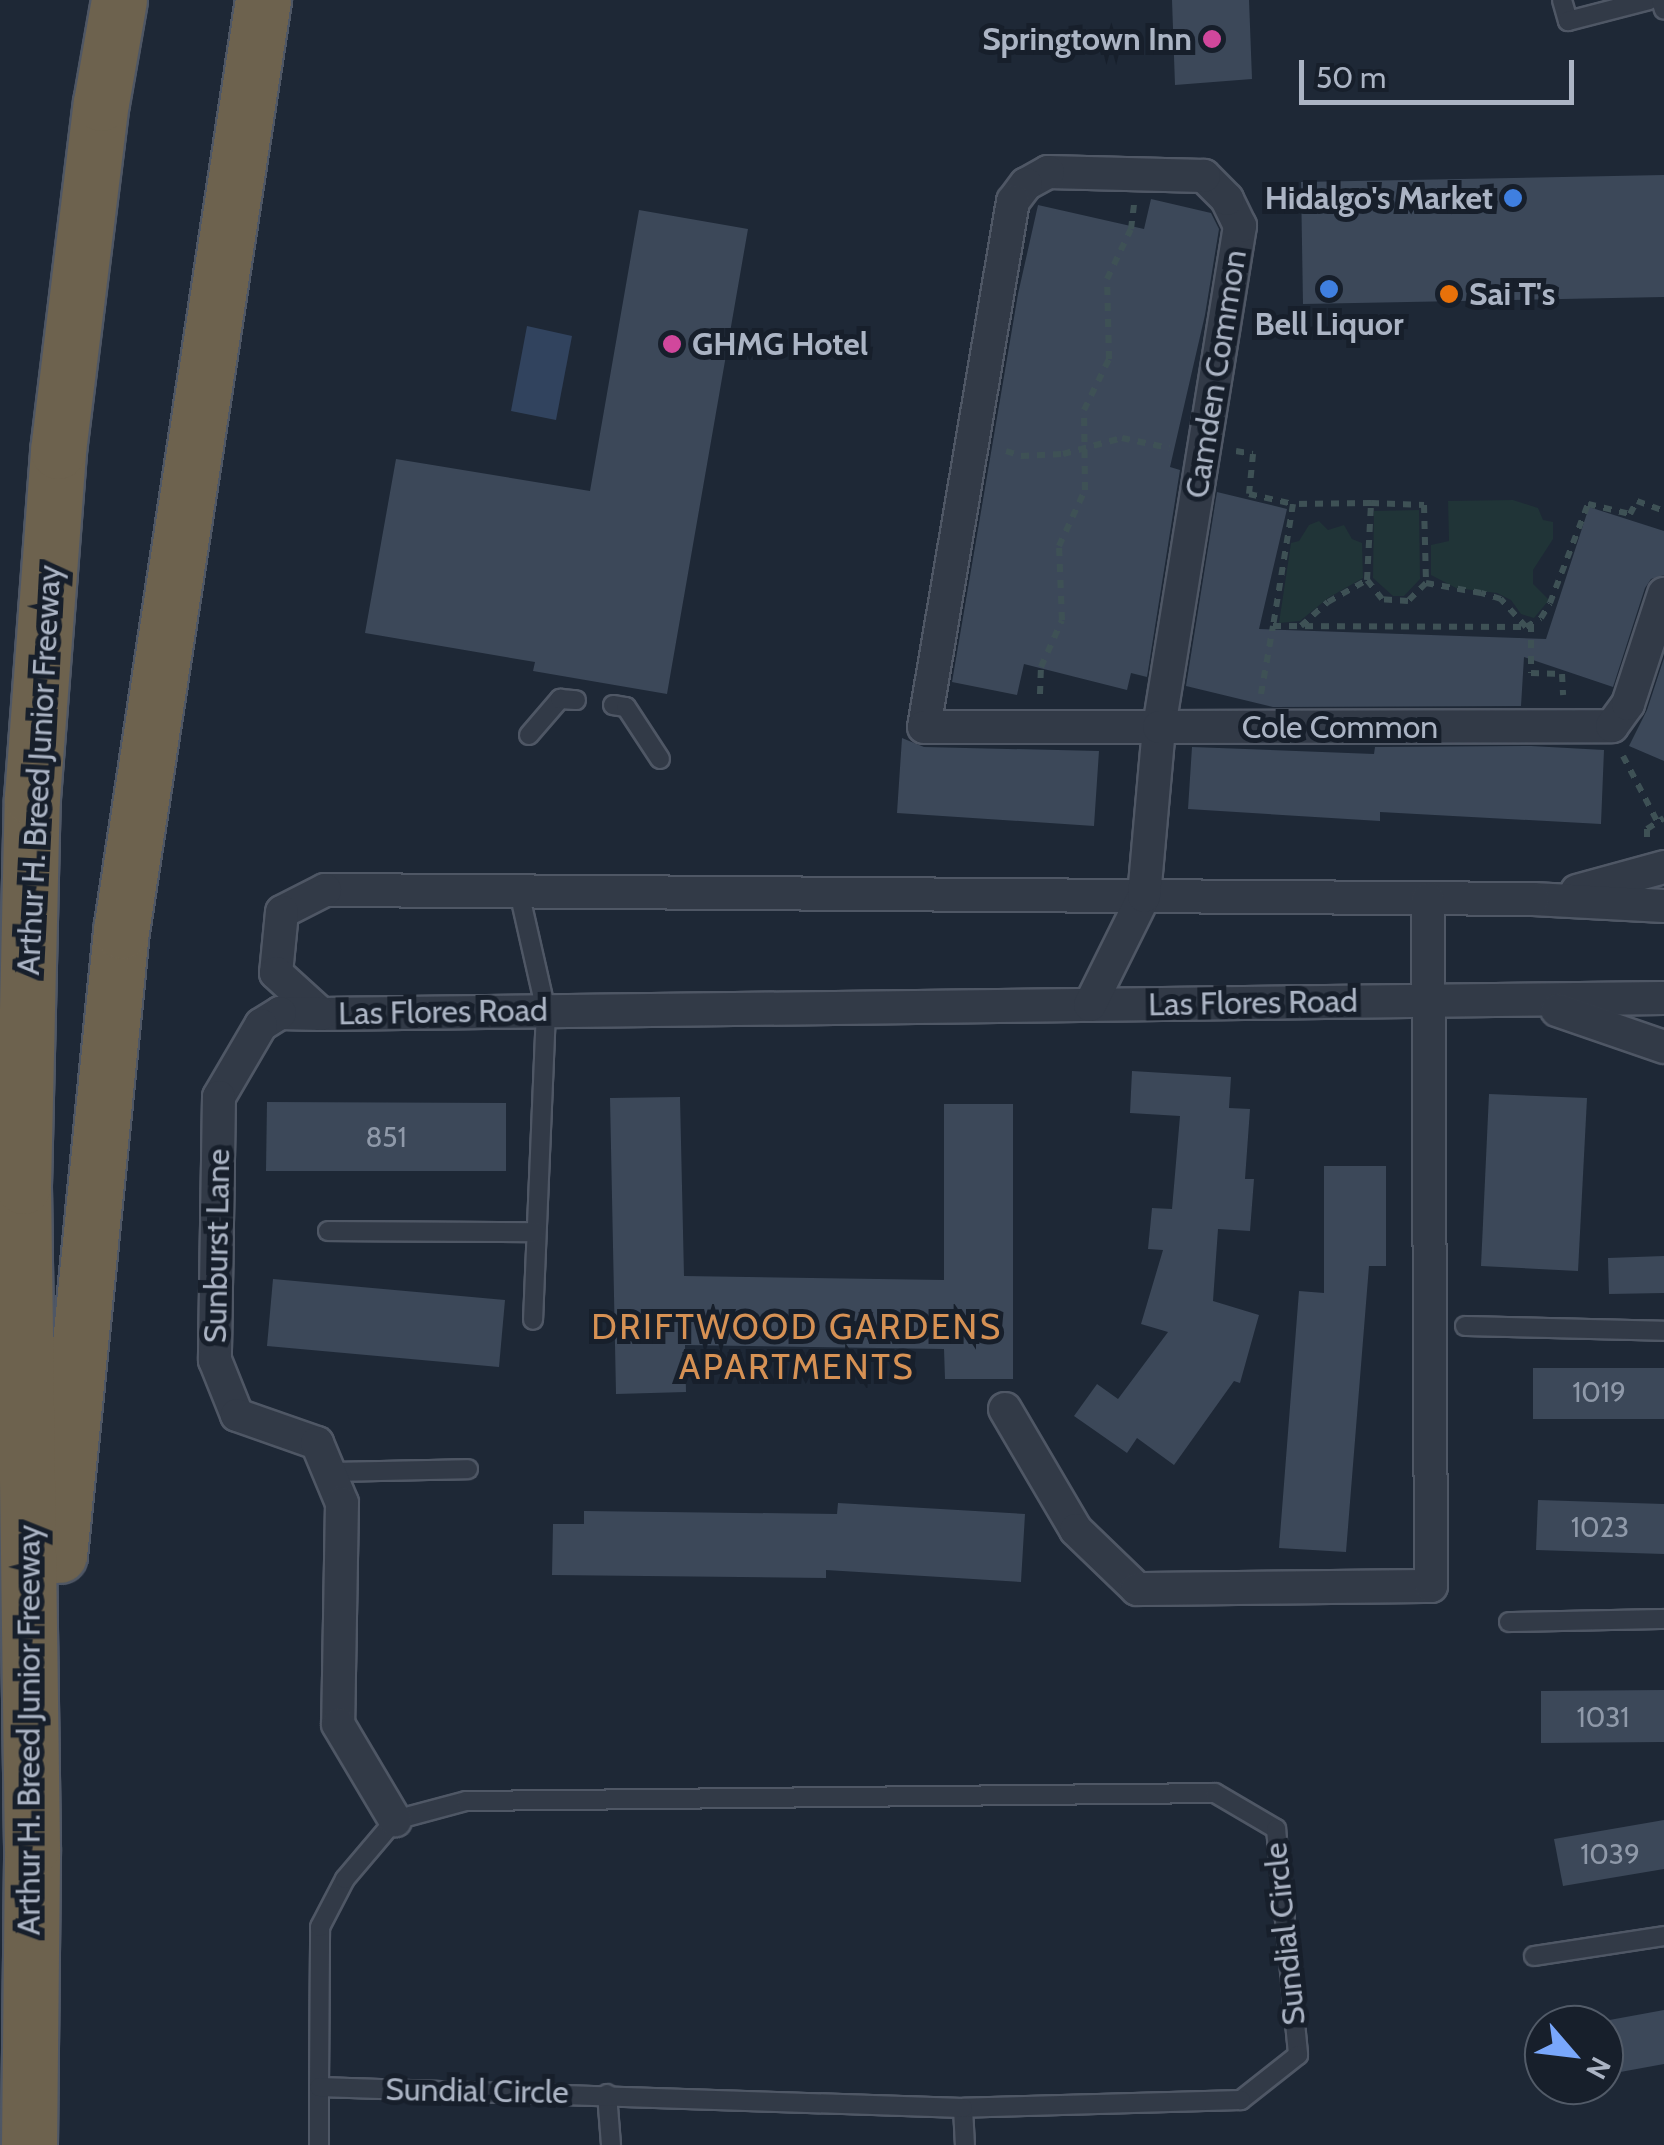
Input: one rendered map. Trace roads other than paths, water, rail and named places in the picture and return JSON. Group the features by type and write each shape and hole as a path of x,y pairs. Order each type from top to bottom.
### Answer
{"highway":[{"name":"Arthur H. Breed Junior Freeway","path":"29,2145 32,1847 23,1186 32,798 58,450 101,103 119,0"},
{"path":"32,1847 121,931 266,13"}],"street":[{"name":"Camden Common","path":"924,727 1013,201 1026,184 1048,172 1204,176 1227,199 1240,226 1159,727 1144,896 1090,1005"},
{"name":"Cole Common","path":"924,727 1612,726 1628,704 1664,594"},
{"name":"Las Flores Road","path":"1534,899 1606,886 1664,866"},
{"name":"Las Flores Road","path":"1664,906 1534,899 325,890 282,912 276,973 321,1014 1664,998"},
{"path":"1005,1410 1076,1530 1137,1589 1430,1586 1428,899"},
{"name":"Las Flores Road","path":"1524,1000 1608,1024 1664,1047"},
{"name":"Sunburst Lane","path":"321,1014 280,1014 260,1025 219,1097 216,1360 237,1415 318,1442 330,1472 342,1503 338,1724 395,1820"}],"lane":[{"path":"1562,0 1568,21 1636,2"},
{"path":"1662,0 1664,10"},
{"path":"529,735 560,698 576,700"},
{"path":"612,705 626,707 660,759"},
{"path":"519,892 546,1011 532,1320"},
{"path":"328,1231 535,1232"},
{"path":"1465,1326 1664,1331"},
{"path":"330,1472 468,1469"},
{"path":"1509,1622 1664,1619"},
{"name":"Sundial Circle","path":"319,2087 963,2108 1241,2100 1298,2054 1276,1830 1215,1793 466,1801 395,1820"},
{"path":"319,2145 320,1927 345,1878 395,1820"},
{"path":"1534,1956 1664,1936"},
{"path":"608,2094 611,2145"},
{"path":"963,2108 965,2145"}],"water":[{"path":"527,326 572,336 556,420 511,411"}],"place":[{"name":"Springtown Inn","path":"1212,39"},
{"name":"Hidalgo's Market","path":"1513,198"},
{"name":"Bell Liquor","path":"1329,289"},
{"name":"Sai T's","path":"1449,294"},
{"name":"GHMG Hotel","path":"672,344"}],"district":[{"name":"DRIFTWOOD GARDENS APARTMENTS","path":"797,1347"}]}
